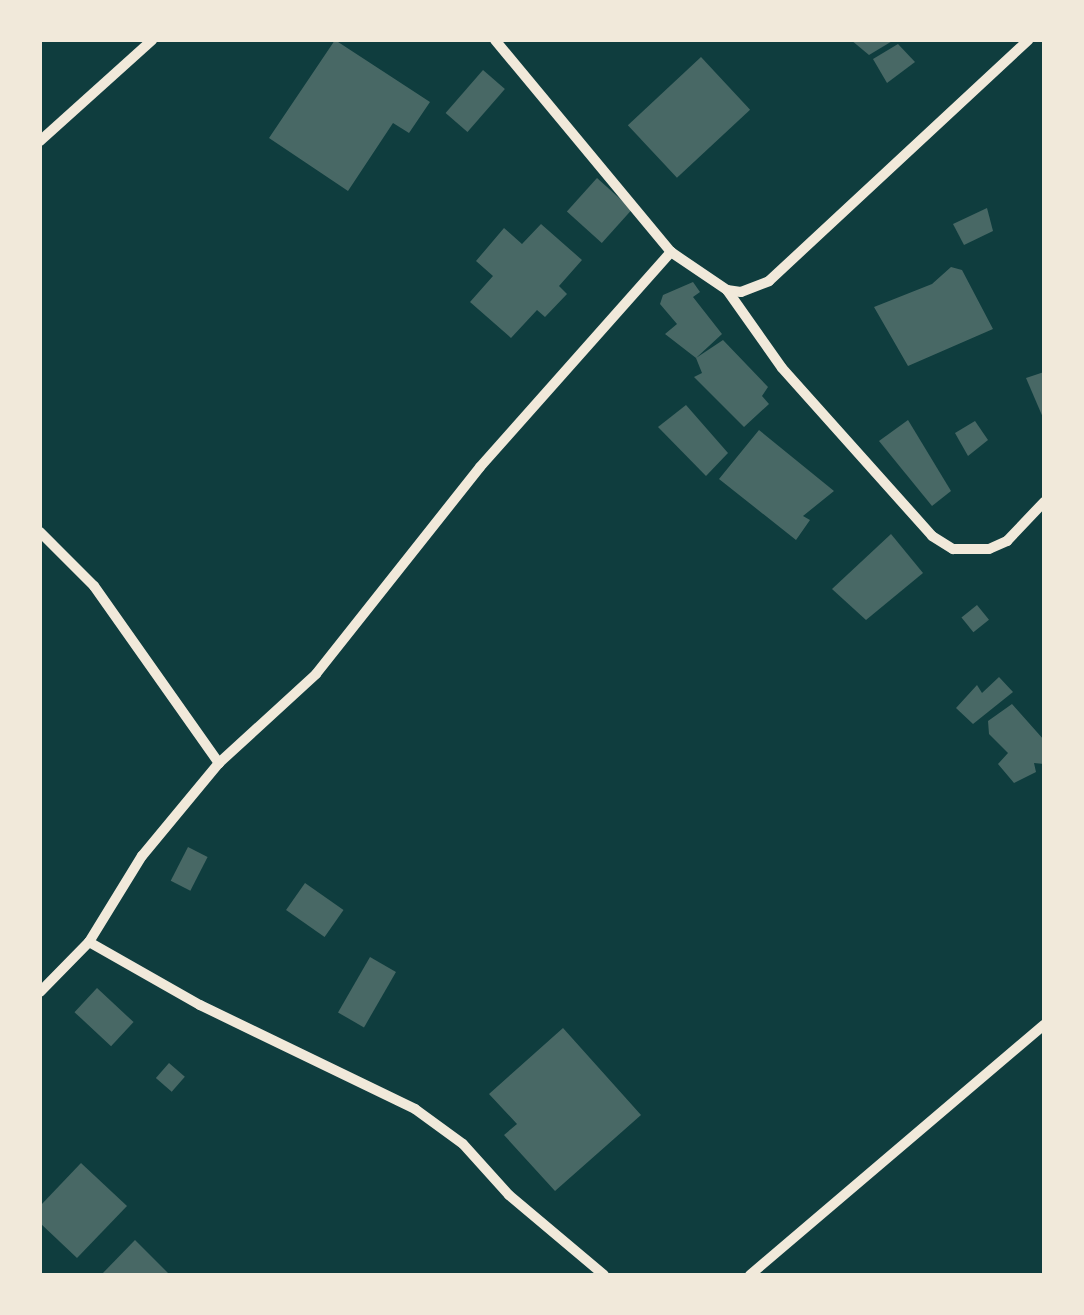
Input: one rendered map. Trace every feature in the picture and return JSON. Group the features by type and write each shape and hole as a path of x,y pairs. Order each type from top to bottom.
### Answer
{"street":[{"path":"40,142 152,40"},
{"path":"495,40 672,252 727,290 782,368 932,536 954,549 989,549 1007,541 1044,502"},
{"path":"727,290 754,290 769,281 1028,40"},
{"path":"40,992 88,942 142,856 219,762 316,674 480,467 672,252"},
{"path":"40,532 94,586 219,762"},
{"path":"88,942 200,1005 415,1110 463,1144 509,1196 604,1275"},
{"path":"750,1275 1044,1025"}],"building":[{"path":"335,40 430,102 409,133 393,123 348,191 269,138"},
{"path":"851,40 894,40 869,55"},
{"path":"898,44 915,62 887,83 873,59"},
{"path":"701,57 750,110 677,178 628,125"},
{"path":"483,70 505,89 467,132 446,113"},
{"path":"597,178 632,209 602,243 567,211"},
{"path":"987,208 993,231 964,245 953,224"},
{"path":"541,224 582,260 559,286 567,294 545,317 537,310 511,338 470,302 493,276 476,261 504,228 522,244"},
{"path":"951,267 962,270 993,329 908,366 874,307 932,284"},
{"path":"693,282 700,292 693,297 722,334 696,358 665,334 677,324 660,304 663,295"},
{"path":"723,340 768,387 762,396 769,404 744,427 694,377 702,373 696,358"},
{"path":"1044,372 1044,420 1026,378"},
{"path":"686,405 728,453 706,476 658,427"},
{"path":"908,420 951,491 932,506 879,441"},
{"path":"975,421 988,440 968,456 955,433"},
{"path":"759,430 834,491 803,516 810,520 796,540 719,479"},
{"path":"891,534 923,573 866,620 832,589"},
{"path":"977,605 989,620 973,632 961,618"},
{"path":"999,677 1013,692 973,724 956,708 977,685 982,693"},
{"path":"1012,704 1044,740 1044,764 1034,763 1036,772 1014,783 998,764 1008,753 989,734 988,721"},
{"path":"188,847 208,857 190,891 171,881"},
{"path":"305,883 344,910 325,937 286,910"},
{"path":"370,957 396,972 364,1027 338,1012"},
{"path":"97,988 134,1022 111,1046 74,1012"},
{"path":"563,1028 641,1115 555,1191 504,1135 517,1124 489,1094"},
{"path":"169,1063 185,1077 172,1092 156,1078"},
{"path":"81,1163 127,1206 77,1258 40,1223 40,1206"},
{"path":"135,1240 170,1275 101,1275"}]}
